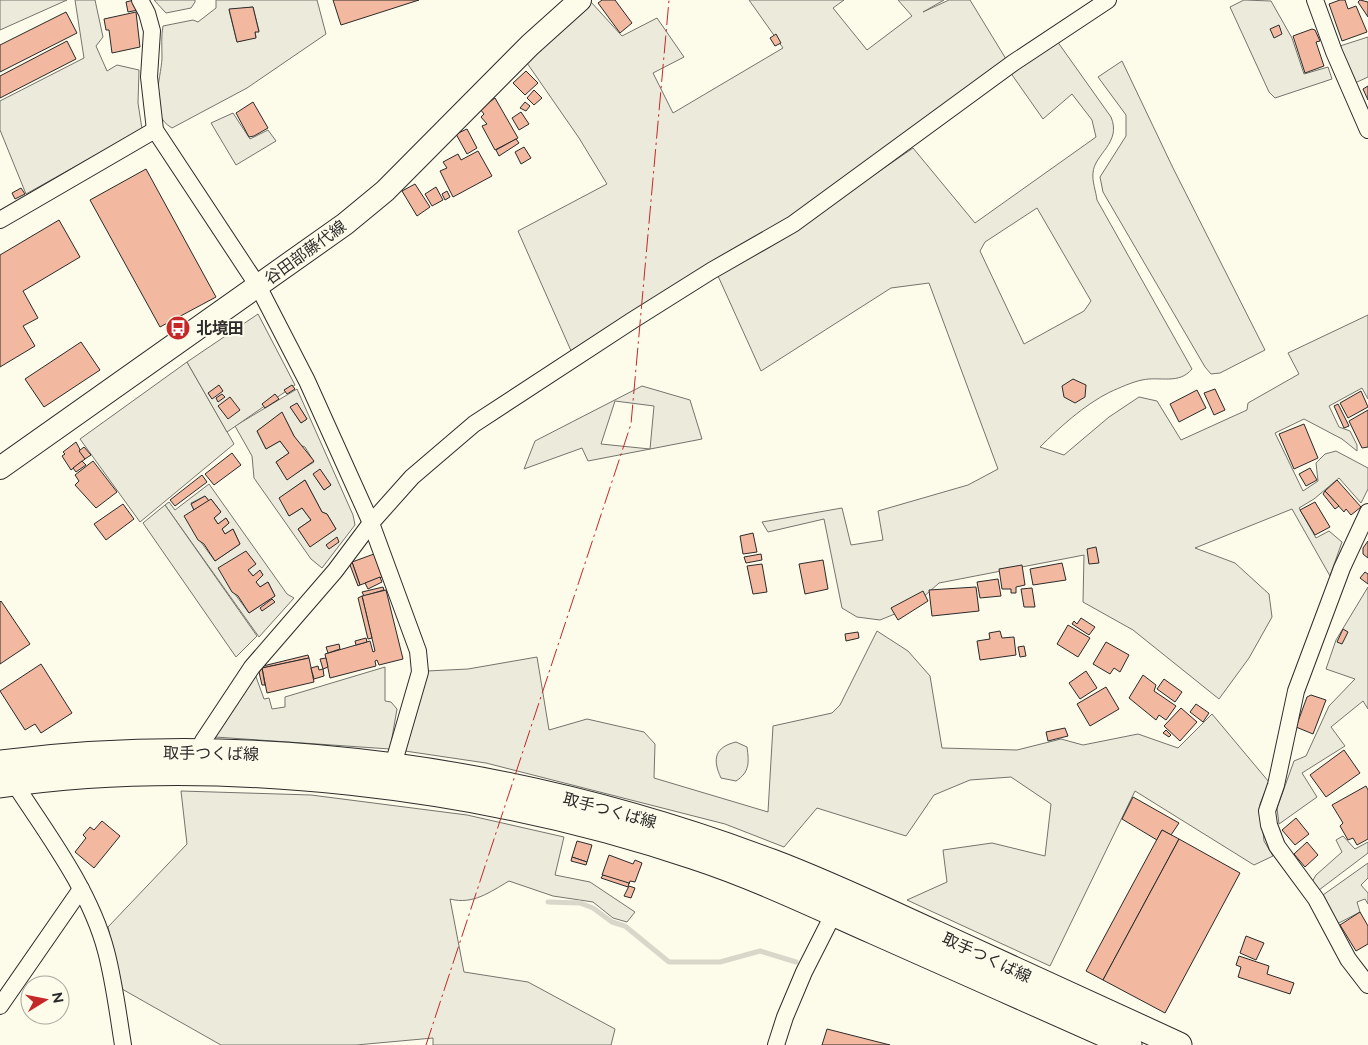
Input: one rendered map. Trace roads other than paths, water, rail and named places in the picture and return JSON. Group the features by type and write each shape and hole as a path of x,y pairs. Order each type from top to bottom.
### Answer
{"main road":[{"name":"谷田部藤代線","path":"0,468 345,224 385,191 530,45 580,0"},
{"name":"取手つくば線","path":"0,763 55,756 199,751 289,755 393,765 493,781 601,806 701,836 844,891 1179,1045"},
{"name":"取手つくば線","path":"7,784 112,775 198,774 286,778 383,786 493,803 597,828 695,857 835,914 1129,1045"}],"street":[{"path":"140,0 147,12 152,31 149,77 155,130 258,286 307,381 371,523 402,603 421,663 393,765"},
{"path":"199,751 202,741 252,668 335,572 371,523 412,476 474,424 648,310 793,224 1013,63 1108,0"},
{"path":"1315,0 1334,52 1368,130"},
{"path":"0,220 155,130"},
{"path":"1368,512 1342,568 1296,691 1276,785 1268,811 1269,825 1277,846 1316,899 1348,959 1368,985"},
{"path":"7,784 81,889 106,950 123,1045"},
{"path":"0,1006 81,889"},
{"path":"776,1045 785,1017 804,972 835,914 844,891"}],"waterway":[{"path":"548,902 580,903 593,908 612,922 625,926 669,962 720,962 760,951 796,962"}],"place":[{"name":"北境田","path":"178,328"}]}
